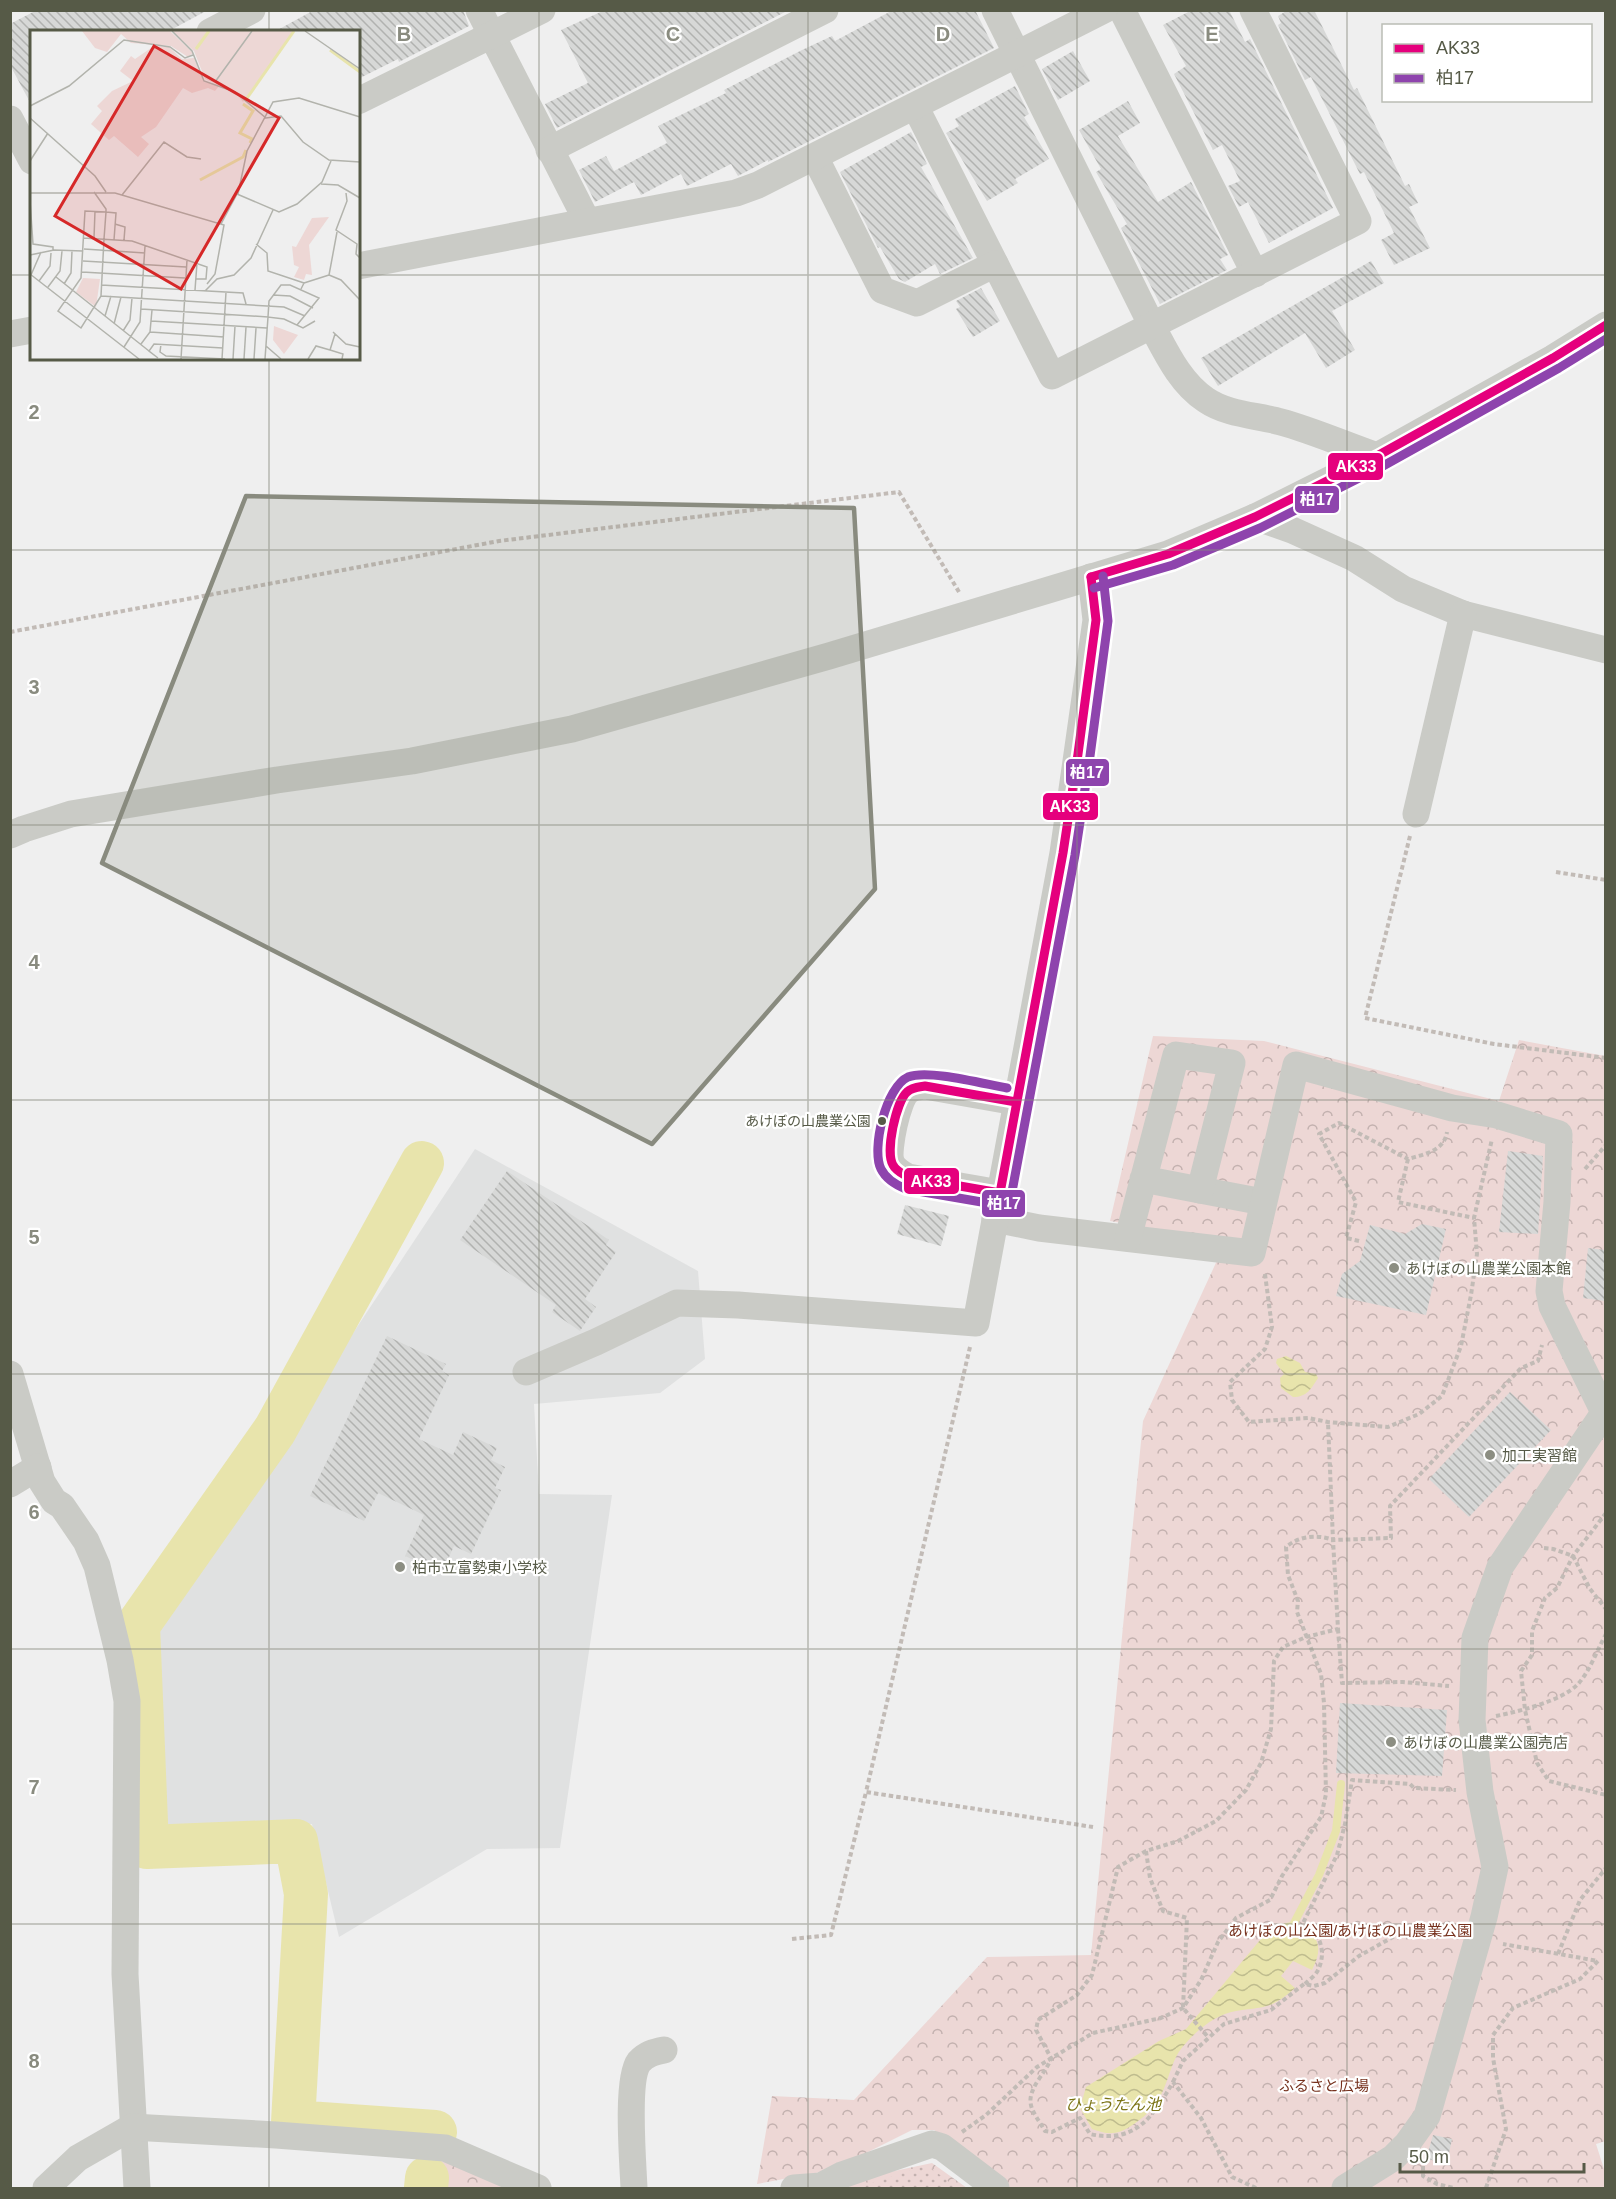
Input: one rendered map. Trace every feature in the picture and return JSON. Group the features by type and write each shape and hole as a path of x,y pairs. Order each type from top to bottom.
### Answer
{"street":[{"path":"214,30 252,10"},
{"path":"479,10 587,221"},
{"path":"360,100 542,10"},
{"path":"549,150 825,10"},
{"path":"995,10 1152,326 1169,358 1190,388 1207,401 1233,412 1281,422 1377,456"},
{"path":"360,266 736,193 758,185 815,157 1104,10"},
{"path":"1122,10 1255,274"},
{"path":"915,106 1052,376 1358,221 1253,10"},
{"path":"19,122 30,155"},
{"path":"815,157 882,290 917,303 995,264"},
{"path":"10,835 71,814 277,780 412,761 572,729 1168,554 1254,517 1377,456 1553,358 1605,325"},
{"path":"10,334 30,330"},
{"path":"1254,517 1292,530 1354,558 1404,589 1463,614 1605,650"},
{"path":"526,1372 596,1342 677,1303 738,1305 976,1323 1063,853 1096,620 1091,577"},
{"path":"1416,814 1463,614"},
{"path":"1128,1238 1176,1055 1232,1063 1200,1190"},
{"path":"995,1220 1039,1228 1252,1253 1296,1065 1452,1108 1497,1115 1559,1134 1557,1202 1549,1291 1552,1306 1605,1411 1500,1567 1475,1638 1472,1720 1480,1792 1495,1867 1479,1933 1427,2116 1407,2144 1393,2158 1345,2188"},
{"path":"1000,1193 908,1177 898,1172 891,1163 889,1153 899,1101 905,1093 914,1088 925,1086 1016,1102"},
{"path":"1143,1179 1263,1202"},
{"path":"10,1374 42,1482 86,1541 97,1566 120,1660 127,1701 125,1974 136,2188"},
{"path":"10,1484 38,1467"},
{"path":"634,2188 633,2081 638,2064 650,2053 664,2050"},
{"path":"46,2188 78,2158 132,2127 446,2148 538,2188"},
{"path":"794,2188 821,2187 842,2175 932,2144 942,2147 996,2188"}],"path":[{"path":"10,632 499,541 899,492 972,613"},
{"path":"1416,814 1365,1018 1494,1044 1605,1058"},
{"path":"1556,872 1605,880"},
{"path":"1359,1241 1346,1238 1356,1202 1319,1134 1339,1123 1408,1159 1435,1151 1446,1140 1452,1108"},
{"path":"1252,1253 1266,1275 1272,1327 1265,1349 1230,1382 1232,1400 1249,1422 1308,1418 1388,1428 1419,1414 1442,1396 1461,1346 1477,1254 1474,1218 1497,1115"},
{"path":"1408,1159 1398,1202 1474,1218"},
{"path":"942,2147 986,2115 1037,2067 1093,2033 1161,2018 1183,2008 1201,1980 1218,1942 1236,1918 1270,1900 1282,1876 1321,1817 1326,1794 1321,1674 1297,1612 1298,1601 1288,1575 1286,1547 1295,1540 1321,1536 1333,1540 1391,1538 1390,1506 1521,1368 1538,1361 1552,1306"},
{"path":"792,1939 831,1935 976,1323"},
{"path":"1328,1422 1342,1683 1403,1682 1473,1687"},
{"path":"1605,1513 1573,1556 1557,1588 1545,1598 1532,1631 1532,1655 1521,1671 1537,1763 1549,1782 1605,1795"},
{"path":"1573,1556 1590,1589 1605,1609"},
{"path":"1338,1629 1306,1636 1283,1647 1274,1661 1271,1729 1261,1763 1245,1790 1216,1821 1178,1840 1146,1851 1118,1867 1092,1975 1077,1995 1038,2020 1036,2030 1051,2058 1030,2096 1030,2104 1044,2131 1052,2132 1080,2118 1090,2134 1107,2138 1122,2136 1158,2109 1183,2061 1208,2037 1224,2024 1271,2010 1318,1972 1323,1955 1320,1942 1313,1929 1303,1923 1337,1855 1346,1824 1352,1780 1410,1784 1414,1788 1480,1792"},
{"path":"1526,1710 1570,1691 1580,1682 1605,1634"},
{"path":"866,1792 1093,1827"},
{"path":"1146,1851 1150,1878 1163,1911 1187,1918 1183,2008 1208,2037"},
{"path":"1558,1954 1580,1900 1605,1868"},
{"path":"1304,1984 1314,1986 1325,1983 1366,1951 1393,1937 1411,1931 1460,1928 1479,1933 1491,1942 1598,1961 1580,1979 1513,2008 1493,2035 1493,2058 1506,2129 1486,2188"},
{"path":"1173,2082 1201,2118 1232,2177 1256,2188"},
{"path":"1407,2144 1421,2157 1423,2176 1437,2184 1454,2188"}],"highlighted area":[{"path":"246,496 854,508 875,889 652,1144 102,863"}],"shaded area":[{"name":"柏市立富勢東小学校","path":"475,1149 698,1271 705,1359 660,1393 534,1404 539,1494 612,1495 560,1848 487,1849 339,1937 312,1824 154,1827 151,1638"}],"green space":[{"name":"あけぼの山公園/あけぼの山農業公園","path":"1153,1036 1264,1041 1499,1101 1519,1040 1605,1056 1606,2141 1596,2144 1605,2172 1605,2188 1003,2188 950,2140 934,2130 912,2130 832,2170 757,2184 772,2096 854,2100 987,1957 1091,1955 1143,1421 1226,1241 1110,1221"},
{"path":"441,2156 539,2188 438,2188"},
{"path":"932,2163 967,2188 831,2188 857,2179"},
{"path":"927,2165 957,2188 856,2188"}],"water":[{"path":"1286,1356 1300,1363 1305,1372 1316,1374 1318,1378 1311,1389 1302,1396 1293,1397 1281,1388 1280,1378 1284,1374 1276,1363 1277,1359"},
{"name":"ひょうたん池","path":"1291,1922 1313,1935 1318,1947 1312,1970 1293,1961 1281,1976 1295,1988 1273,2004 1222,2015 1208,2023 1181,2049 1160,2097 1148,2113 1121,2131 1108,2133 1092,2129 1080,2108 1086,2087 1159,2041 1186,2029 1265,1934 1277,1925"}],"building":[{"path":"37,10 208,10 171,30 30,30 30,102 10,65 10,24"},
{"path":"314,10 463,10 469,26 399,62 398,59 360,78 360,30 278,30"},
{"path":"605,10 789,10 557,128 545,104 588,83 561,30"},
{"path":"893,10 975,10 994,48 738,176 731,164 687,186 681,174 641,195 634,182 595,202 579,170 606,156 614,171 667,143 658,126 726,93 724,90 802,50 832,36 835,41"},
{"path":"1192,10 1229,10 1245,42 1250,39 1333,208 1269,243 1248,202 1239,207 1228,186 1240,181 1222,145 1213,150 1174,74 1186,66 1163,25"},
{"path":"1288,10 1314,10 1354,90 1357,88 1405,186 1409,184 1418,203 1409,207 1430,248 1394,265 1381,240 1394,233 1364,172 1360,174 1311,77 1305,80 1278,25 1281,23 1278,16"},
{"path":"1073,51 1090,81 1058,100 1042,69"},
{"path":"1015,86 1029,114 1024,117 1049,159 1015,179 1018,183 987,201 946,133 959,126 955,119"},
{"path":"1128,101 1140,123 1118,136 1158,202 1191,182 1228,255 1220,259 1227,270 1160,304 1121,228 1127,224 1096,172 1101,169 1079,130"},
{"path":"911,132 927,164 921,167 973,258 940,274 935,264 905,282 899,279 880,247 878,248 840,172"},
{"path":"1371,261 1384,283 1332,311 1355,350 1326,368 1305,333 1218,386 1201,358"},
{"path":"981,288 1000,321 973,337 956,309 960,307 956,301"},
{"path":"1508,1151 1543,1156 1538,1234 1499,1232"},
{"path":"507,1171 609,1240 606,1245 616,1252 585,1299 596,1307 580,1331 552,1312 556,1305 460,1240"},
{"path":"905,1205 949,1216 941,1246 897,1234"},
{"name":"あけぼの山農業公園本館","path":"1422,1224 1446,1229 1426,1315 1336,1296 1342,1274 1360,1261 1370,1225 1405,1234"},
{"path":"1588,1248 1605,1250 1605,1301 1583,1298"},
{"path":"387,1336 446,1364 442,1371 449,1375 419,1439 453,1455 463,1432 497,1448 491,1460 505,1467 495,1488 501,1490 471,1554 454,1546 442,1573 405,1556 424,1515 378,1493 364,1521 310,1496"},
{"name":"加工実習館","path":"1510,1392 1551,1430 1469,1517 1429,1479"},
{"name":"あけぼの山農業公園売店","path":"1340,1703 1447,1710 1442,1776 1336,1773"},
{"path":"1433,2135 1452,2139 1447,2163 1426,2159"}],"waterway":[{"path":"422,1163 275,1430 138,1625 147,1847 296,1841 306,1894 293,2122 435,2132"},
{"path":"1294,1923 1319,1875 1336,1831 1341,1784"},
{"path":"426,2188 427,2178"}],"transit line":[{"name":"AK33","path":"1091,577 1168,554 1255,517 1377,456 1553,358 1606,325"},
{"name":"柏17","path":"1094,588 1173,565 1260,528 1383,466 1559,368 1606,339"},
{"name":"柏17","path":"1007,1088 942,1076 908,1077 893,1093 882,1119 878,1160 883,1173 906,1189 999,1205 1006,1203 1011,1197 1075,855 1090,756 1108,621 1103,576"},
{"name":"AK33","path":"1016,1102 925,1086 911,1089 903,1097 893,1127 890,1150 893,1165 908,1177 1000,1193 1063,853 1078,754 1096,620 1091,577"}],"place":[{"name":"あけぼの山農業公園","path":"882,1121"},
{"name":"あけぼの山農業公園本館","path":"1394,1268"},
{"name":"加工実習館","path":"1490,1455"},
{"name":"柏市立富勢東小学校","path":"400,1567"},
{"name":"あけぼの山農業公園売店","path":"1391,1742"}],"park label":[{"name":"ふるさと広場","path":"1324,2085"}]}
